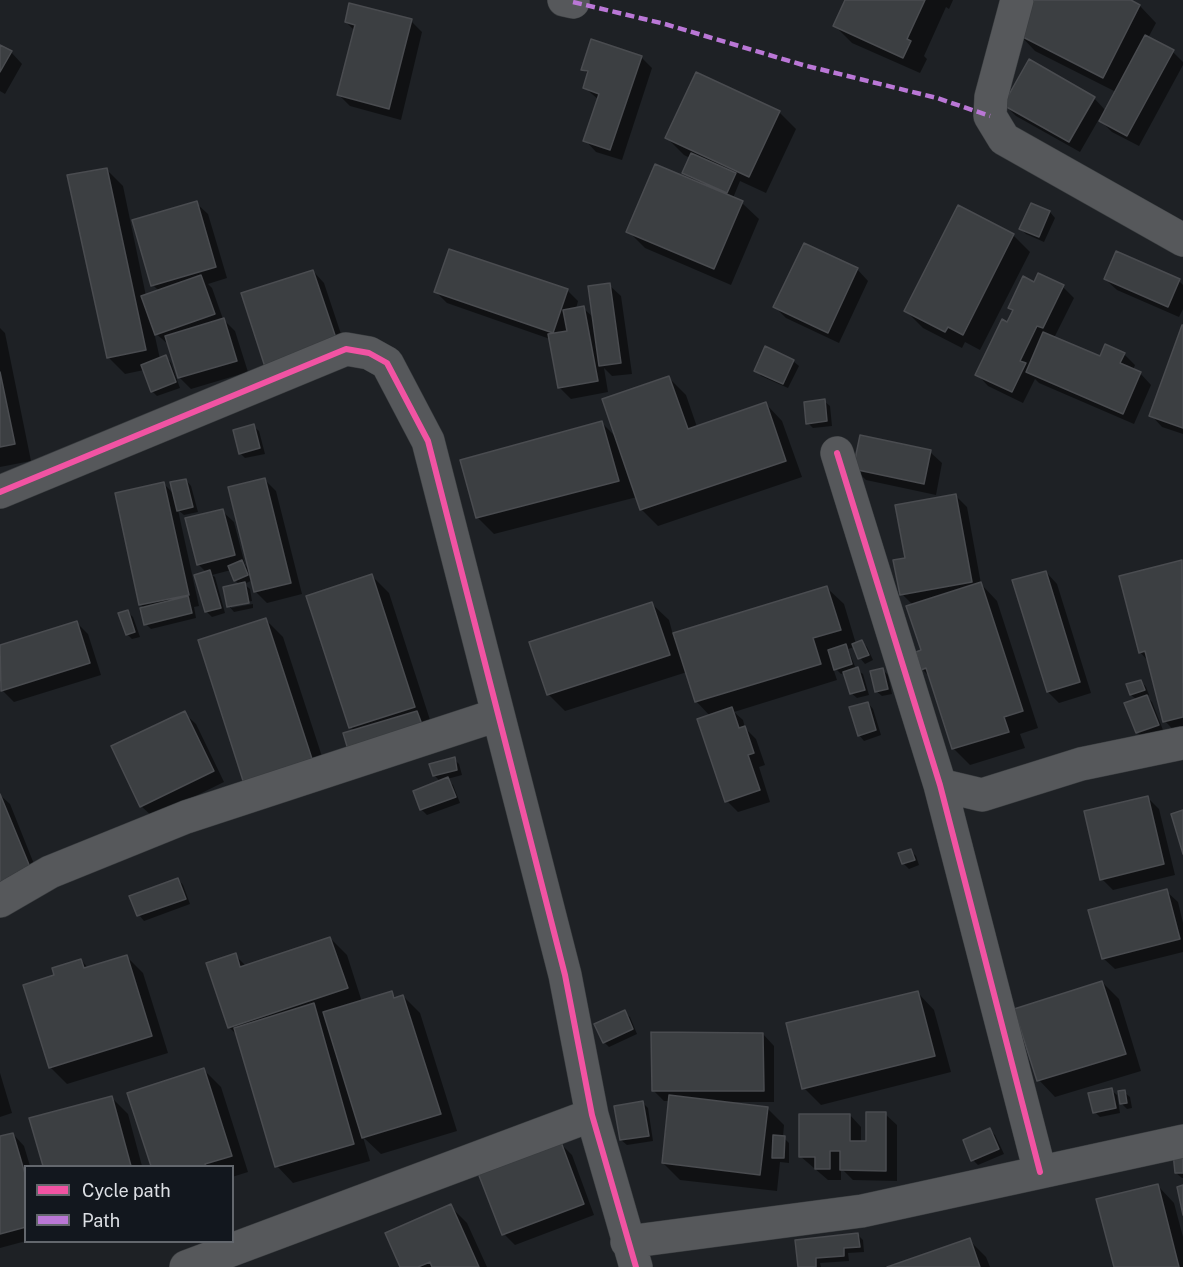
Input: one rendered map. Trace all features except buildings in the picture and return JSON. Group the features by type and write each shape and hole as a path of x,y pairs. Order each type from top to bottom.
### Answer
{"street":[{"path":"1017,0 991,97 990,116 1004,139 1183,240"},
{"path":"0,492 346,349 369,353 387,363 428,441 565,975 592,1115 632,1254 862,1211 1183,1141"},
{"path":"837,453 940,785 1040,1172"},
{"path":"0,901 50,873 186,818 497,715"},
{"path":"940,785 982,795 1081,764 1183,743"},
{"path":"952,831 982,795"},
{"path":"186,1267 592,1115"}],"marked path":[{"path":"573,2 665,24 803,65 937,98 990,116"}],"cycle path":[{"path":"0,492 346,349 369,353 387,363 428,441 565,975 592,1115 636,1267"},
{"path":"837,453 940,785 1040,1172"}]}
